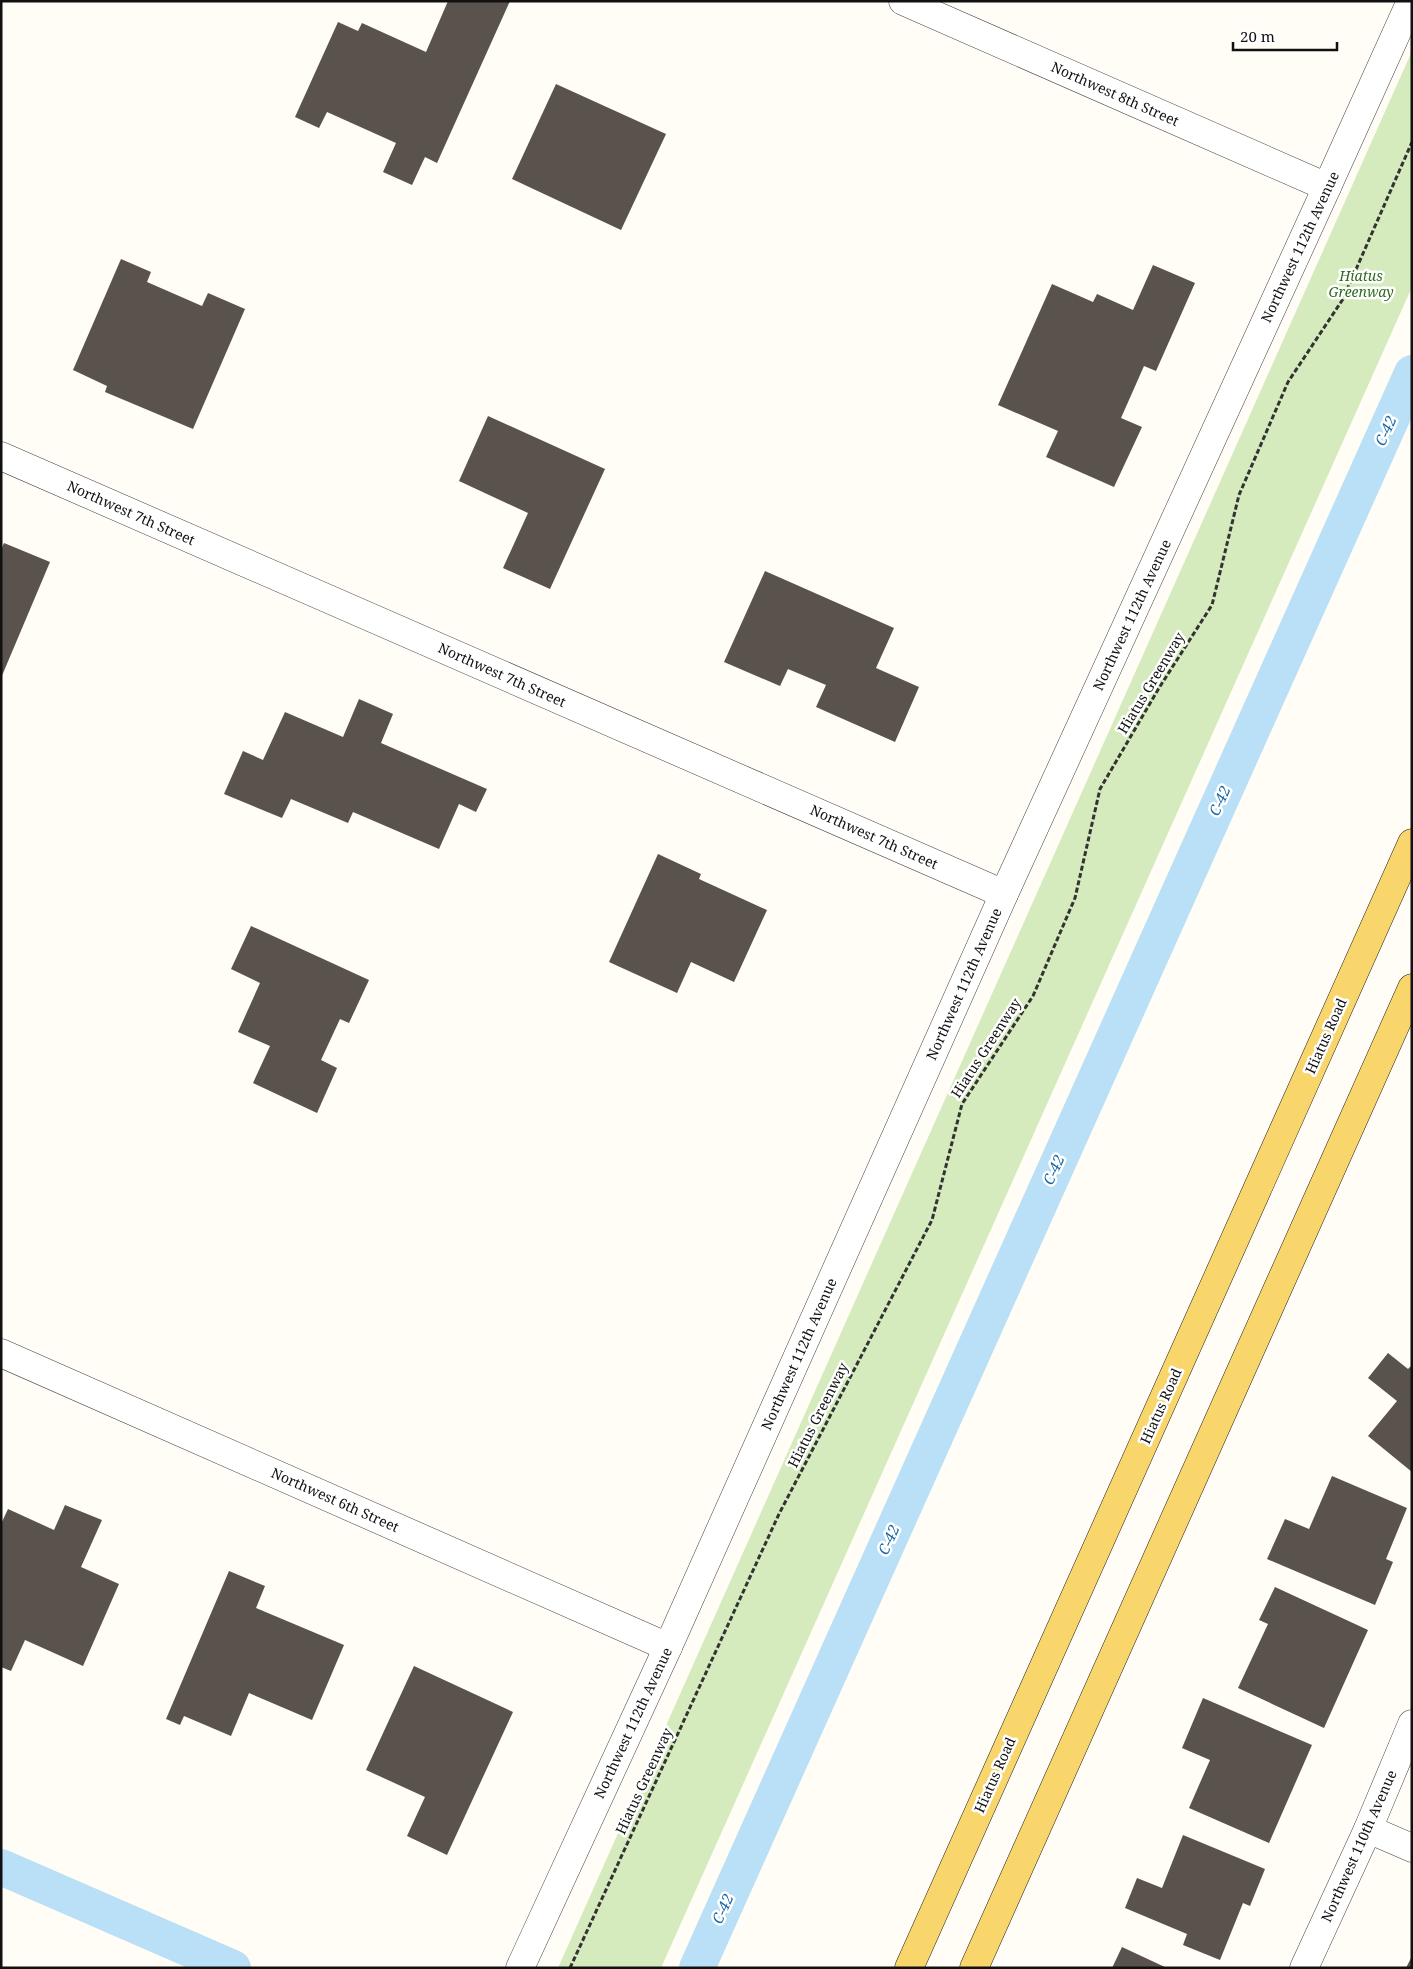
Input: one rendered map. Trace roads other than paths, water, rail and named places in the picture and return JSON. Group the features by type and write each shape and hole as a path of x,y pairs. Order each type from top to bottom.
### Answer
{"main road":[{"name":"Hiatus Road","path":"909,1968 1412,843"},
{"path":"974,1968 1412,988"}],"street":[{"name":"Northwest 8th Street","path":"903,1 1327,188"},
{"name":"Northwest 112th Avenue","path":"520,1968 668,1647 1004,894 1327,188 1410,1"},
{"name":"Northwest 7th Street","path":"1,456 1004,894"},
{"name":"Northwest 6th Street","path":"1,1353 668,1647"},
{"name":"Northwest 110th Avenue","path":"1304,1968 1368,1829 1412,1724"},
{"path":"1368,1829 1412,1848"}],"waterway":[{"name":"C-42","path":"697,1968 1412,373"},
{"path":"1,1867 233,1968"}],"park label":[{"name":"Hiatus Greenway","path":"1361,284"}]}
